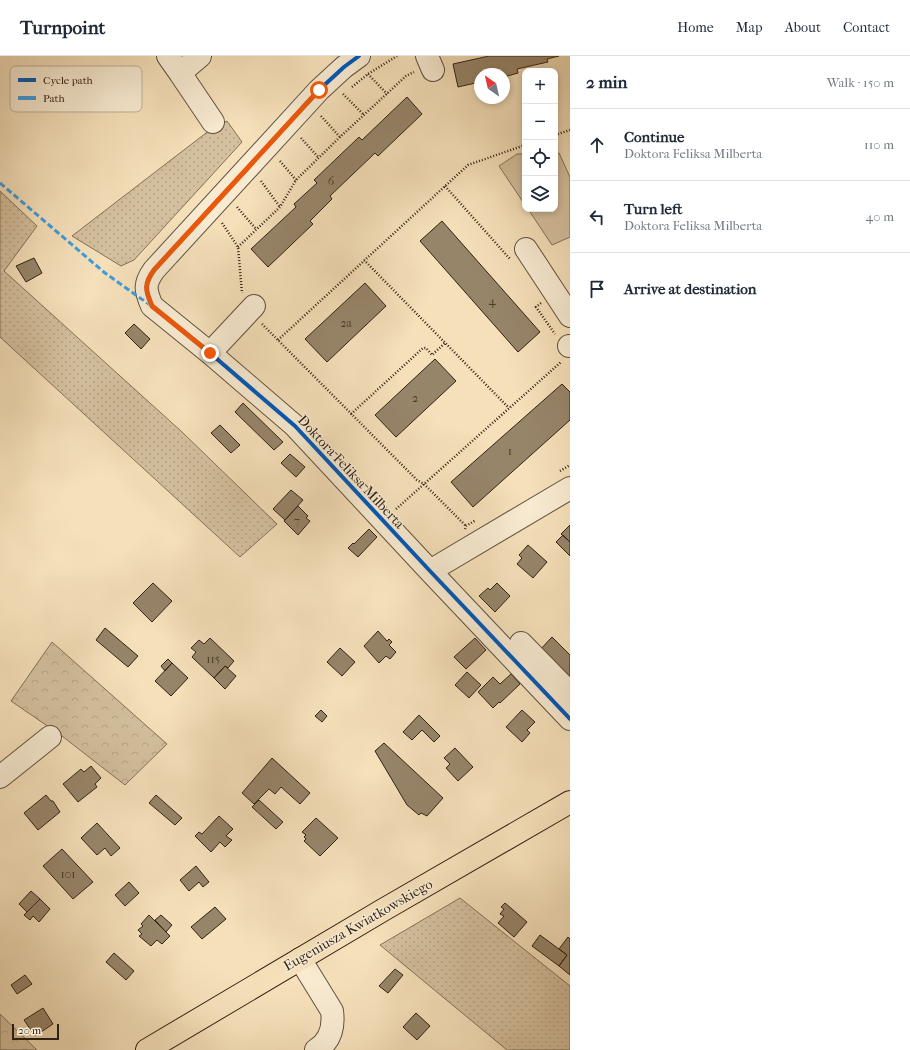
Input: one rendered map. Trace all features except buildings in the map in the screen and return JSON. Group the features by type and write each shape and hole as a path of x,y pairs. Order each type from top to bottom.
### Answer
{"main road":[{"name":"Eugeniusza Kwiatkowskiego","path":"147,1050 570,802"}],"street":[{"path":"200,56 174,64 213,122"},
{"name":"Doktora Feliksa Milberta","path":"363,65 344,67 319,90 154,270 148,278 146,287 147,295 152,306 210,353 295,426 430,572 570,719"},
{"path":"526,249 570,316"},
{"path":"210,353 252,309"},
{"path":"430,572 570,488"},
{"path":"521,643 570,693"},
{"path":"0,777 50,737"},
{"path":"300,959 332,1011 332,1029 328,1039 316,1050"}],"path":[{"path":"350,89 363,65 398,56"},
{"path":"238,247 280,207 296,180 340,137 406,76 430,63"},
{"path":"363,65 387,94"},
{"path":"338,98 343,94 364,115"},
{"path":"316,122 325,112"},
{"path":"321,116 340,137"},
{"path":"558,134 570,130"},
{"path":"306,132 301,138 319,158"},
{"path":"278,340 468,165 522,146"},
{"path":"275,166 285,155"},
{"path":"280,161 296,180"},
{"path":"256,186 266,176"},
{"path":"261,181 280,207"},
{"path":"232,212 242,202"},
{"path":"237,207 256,229"},
{"path":"217,228 227,217"},
{"path":"222,223 238,247 243,305 252,309 278,340 417,480 424,484 466,526"},
{"path":"364,260 509,408"},
{"path":"395,511 509,408 565,347 536,307 545,300"},
{"path":"351,414 423,348 426,348 432,355 445,343"}],"green space":[{"path":"227,121 242,142 134,260 121,266 72,236 206,133"},
{"path":"559,153 570,177 570,237 552,245 530,212 558,212"},
{"path":"517,154 522,154 522,200 499,166"},
{"path":"0,191 37,226 4,271 182,432 277,524 240,557 0,337"},
{"path":"52,642 167,744 125,785 62,736 11,701"},
{"path":"460,898 570,986 570,1050 507,1050 380,945"},
{"path":"0,1014 37,1050 0,1050"}],"marked path":[{"path":"0,183 105,273 150,305"}],"cycle path":[{"path":"359,56 344,67 319,90 154,270 147,283 148,296 152,306 210,353 295,426 570,719"}],"route":[{"path":"210,353 152,306 147,295 146,287 148,278 319,90"}]}
